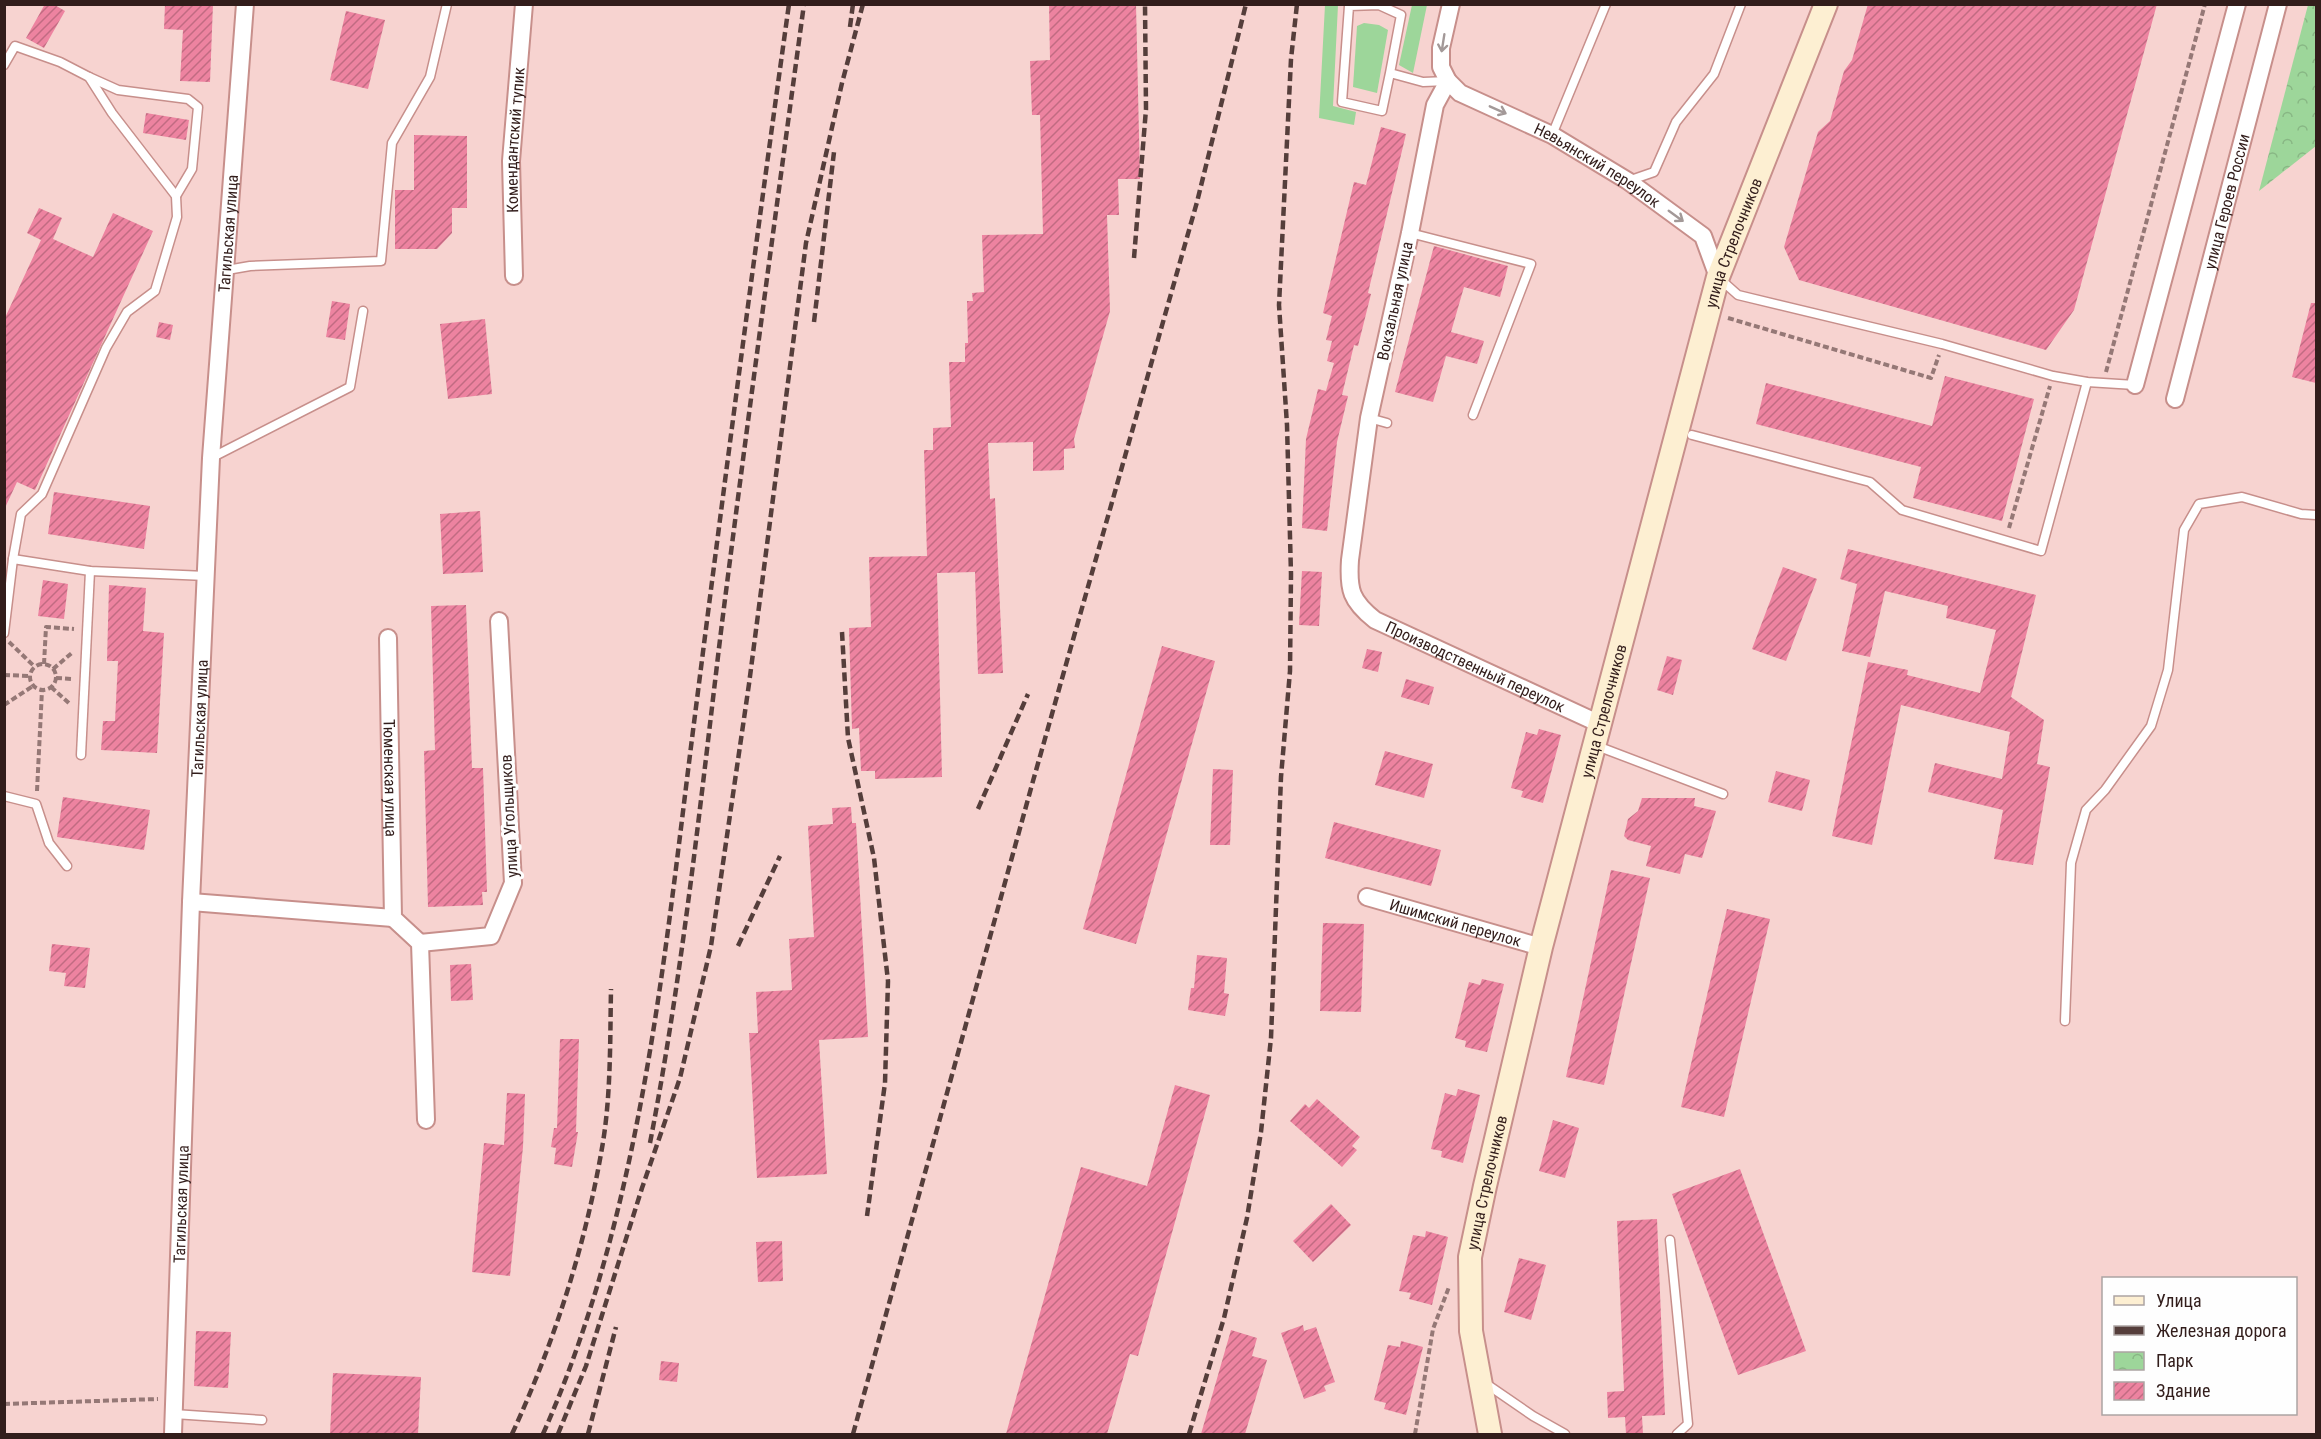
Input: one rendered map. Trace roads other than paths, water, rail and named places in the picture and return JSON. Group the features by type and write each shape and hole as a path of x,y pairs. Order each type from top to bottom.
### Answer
{"main road":[{"name":"улица Стрелочников","path":"1490,1434 1470,1331 1470,1257 1542,947 1718,277 1826,4"}],"street":[{"name":"Тагильская улица","path":"173,1434 191,902 211,458 245,4"},
{"name":"Комендантский тупик","path":"514,276 511,161 524,4"},
{"path":"1448,81 1441,67 1441,48 1451,4"},
{"path":"2134,385 2237,4"},
{"name":"улица Героев России","path":"2175,399 2278,4"},
{"name":"Невьянский переулок","path":"1448,81 1460,93 1552,135 1628,181 1703,236 1718,277"},
{"name":"Вокзальная улица","path":"1356,603 1351,592 1349,577 1370,418 1435,105 1448,81"},
{"name":"Производственный переулок","path":"1356,603 1375,620 1597,735"},
{"name":"улица Угольщиков","path":"420,943 491,936 513,883 499,621"},
{"name":"Тюменская улица","path":"388,638 393,918"},
{"name":"Ишимский переулок","path":"1367,897 1542,947"},
{"path":"191,902 393,918 420,943 426,1120"}],"lane":[{"path":"226,270 250,266 381,261 392,143 430,77 447,4"},
{"path":"1552,135 1606,4"},
{"path":"1628,181 1654,172 1676,122 1714,74 1741,4"},
{"path":"1379,5 1401,15 1390,74 1382,111 1342,102 1349,6 1379,5"},
{"path":"4,65 15,46 60,62 118,90 188,99 198,107 192,169 176,196 177,217 155,291 127,312 106,348 42,494 21,514 4,633"},
{"path":"1390,74 1423,82 1448,81"},
{"path":"89,77 112,113 176,196"},
{"path":"1410,233 1531,264 1473,415"},
{"path":"1718,277 1738,295 1942,344 2053,376 2087,382 2134,385"},
{"path":"211,458 350,387 363,311"},
{"path":"1692,435 1870,482 1902,510 2041,551 2087,382"},
{"path":"1370,418 1387,423"},
{"path":"2065,1021 2071,863 2086,810 2105,790 2151,726 2168,670 2184,530 2199,504 2242,496 2301,514 2316,515"},
{"path":"14,559 90,571 206,576"},
{"path":"81,755 90,571"},
{"path":"1597,735 1723,794"},
{"path":"4,796 36,804 49,843 67,866"},
{"path":"1670,1240 1688,1424 1677,1434"},
{"path":"1479,1379 1533,1416 1565,1434"},
{"path":"174,1414 262,1420"}],"railway":[{"path":"543,1434 577,1348 605,1260 627,1171 645,1080 660,989 729,448 789,4"},
{"path":"650,1143 682,949 722,623 804,4"},
{"path":"850,27 853,4"},
{"path":"558,1434 586,1366 642,1188 680,1078 711,946 749,684 806,243 842,83 863,4"},
{"path":"1134,258 1146,109 1145,4"},
{"path":"853,1434 1033,781 1197,202 1246,4"},
{"path":"1189,1434 1224,1318 1247,1218 1261,1132 1271,1038 1281,777 1290,671 1291,574 1287,425 1279,305 1291,59 1297,4"},
{"path":"814,322 834,152"},
{"path":"842,632 848,738 874,858 888,981 885,1083 867,1216"},
{"path":"978,809 1028,694"},
{"path":"738,946 780,856"},
{"path":"512,1434 554,1330 587,1222 602,1148 607,1109 611,989"},
{"path":"588,1434 616,1327"}]}
